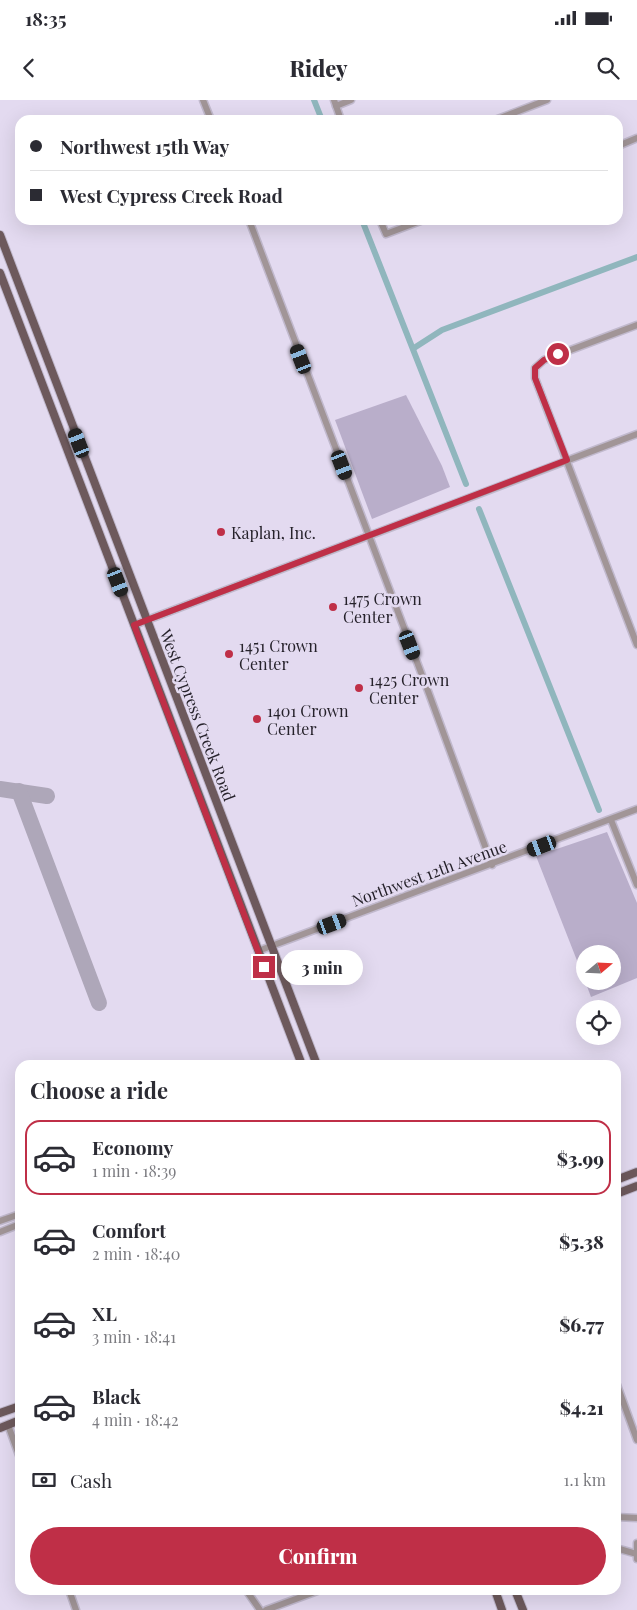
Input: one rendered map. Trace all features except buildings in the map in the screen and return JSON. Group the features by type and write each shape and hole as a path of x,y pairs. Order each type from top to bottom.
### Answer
{"main road":[{"name":"West Cypress Creek Road","path":"0,235 315,1060"},
{"name":"West Cypress Creek Road","path":"0,273 300,1060"},
{"path":"172,725 183,729 192,740"},
{"path":"621,1178 637,1172"},
{"path":"621,1192 637,1186"},
{"path":"0,1413 15,1408"},
{"path":"0,1428 15,1422"},
{"path":"497,1595 502,1610"},
{"path":"517,1595 523,1610"}],"street":[{"path":"203,100 209,115"},
{"path":"339,115 335,103 351,100"},
{"path":"508,115 547,100"},
{"path":"623,144 637,138"},
{"path":"251,225 492,865"},
{"path":"382,225 386,234 410,225"},
{"path":"637,324 544,360 535,368 535,378 637,645"},
{"path":"134,625 637,434"},
{"name":"Northwest 12th Avenue","path":"258,951 492,865 637,809"},
{"path":"611,820 637,884"},
{"path":"0,1221 15,1216"},
{"path":"0,1232 15,1226"},
{"path":"621,1396 637,1440"},
{"path":"8,1425 15,1444"},
{"path":"621,1517 637,1518"},
{"path":"637,1543 637,1559"},
{"path":"621,1550 636,1554"},
{"path":"71,1595 76,1610"},
{"path":"250,1595 260,1610"},
{"path":"266,1610 306,1595"}],"shaded area":[{"path":"406,395 442,466 450,487 372,519 335,420"},
{"path":"607,832 637,903 637,978 621,985 621,945 576,945 576,959 536,856"},
{"path":"588,990 608,990 591,997"}],"waterway":[{"path":"314,100 320,115"},
{"path":"364,225 466,484"},
{"path":"414,348 442,330 637,257"},
{"path":"479,509 599,810"}],"taxiway":[{"path":"0,789 47,796"},
{"path":"19,791 99,1003"}],"place":[{"name":"Kaplan, Inc.","path":"221,532"},
{"name":"1475 Crown Center","path":"333,607"},
{"name":"1451 Crown Center","path":"229,654"},
{"name":"1425 Crown Center","path":"359,688"},
{"name":"1401 Crown Center","path":"257,719"}],"route":[{"path":"264,967 134,625 368,535 461,502 567,460 535,378 535,368 544,360 558,354"}]}
